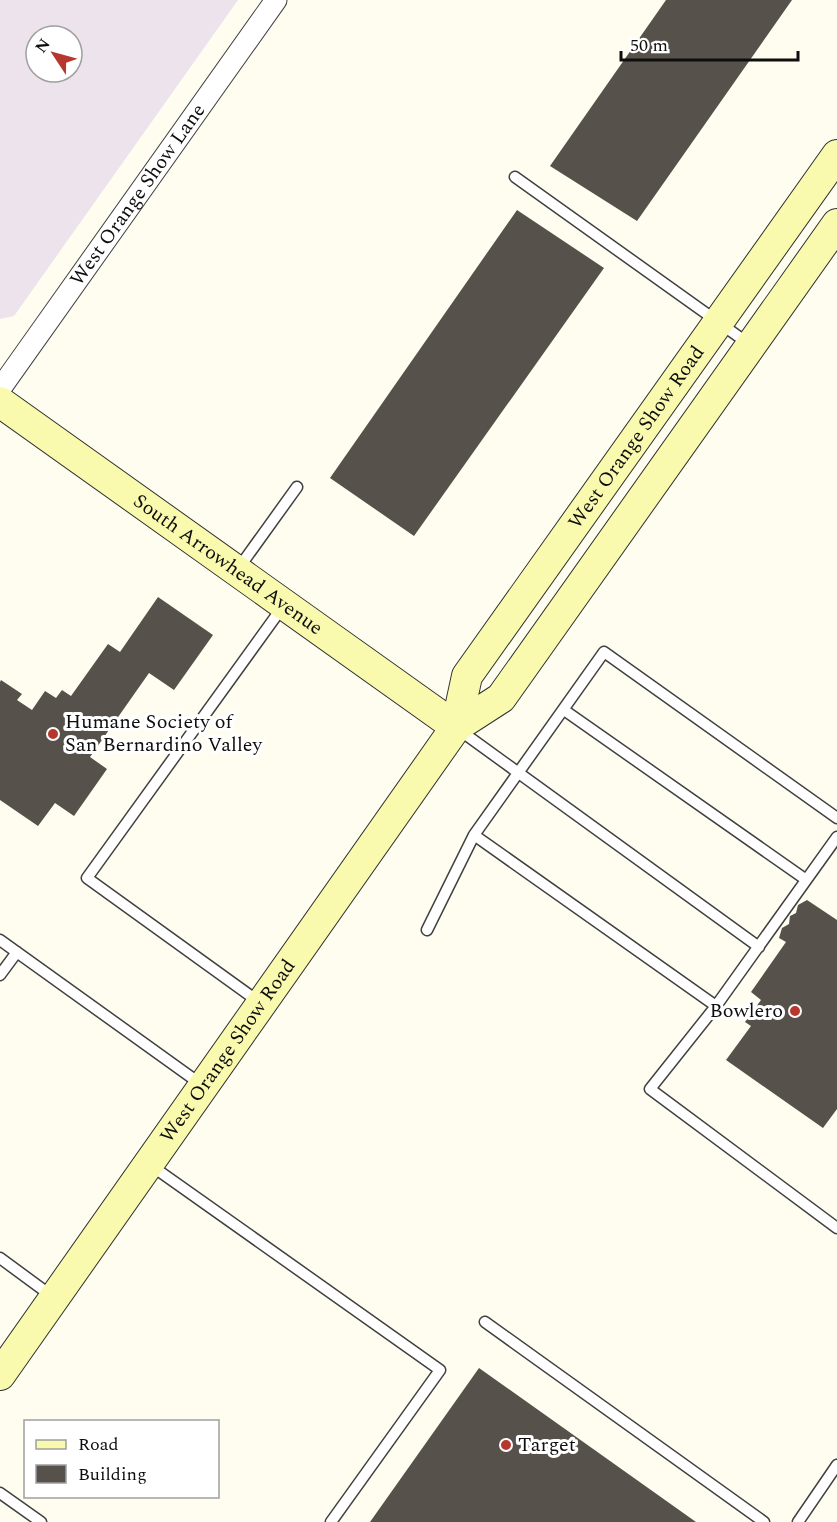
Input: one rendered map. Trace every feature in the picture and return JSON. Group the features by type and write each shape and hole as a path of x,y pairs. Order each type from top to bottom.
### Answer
{"main road":[{"name":"West Orange Show Road","path":"456,727 467,676 837,155"},
{"name":"West Orange Show Road","path":"0,1375 456,727 501,698 837,224"},
{"name":"South Arrowhead Avenue","path":"0,402 456,727"}],"street":[{"name":"West Orange Show Lane","path":"0,388 276,0"}],"lane":[{"path":"515,177 751,345"},
{"path":"236,571 297,487"},
{"path":"262,1004 87,878 284,605"},
{"path":"427,930 474,835 604,652 837,818"},
{"path":"564,710 806,879"},
{"path":"456,727 759,947"},
{"path":"474,835 716,1006"},
{"path":"837,837 716,1006 650,1089 837,1228"},
{"path":"0,940 203,1086"},
{"path":"0,975 17,952"},
{"path":"149,1164 440,1370 331,1522"},
{"path":"0,1258 54,1298"},
{"path":"485,1322 765,1522"},
{"path":"798,1522 837,1465"},
{"path":"0,1493 41,1522"}],"shaded area":[{"path":"0,0 238,0 14,316 0,319"}],"building":[{"path":"666,0 792,0 637,221 550,166"},
{"path":"517,210 604,268 414,536 330,478"},
{"name":"Humane Society of San Bernardino Valley","path":"158,597 213,635 174,690 149,673 90,757 107,769 74,816 55,803 38,826 0,800 1,680 22,694 17,700 32,710 45,691 56,698 62,690 71,696 108,644 120,652"},
{"name":"Bowlero","path":"807,900 837,920 837,1109 823,1128 726,1060 751,1026 745,1022 761,1000 751,992 786,942 779,938 782,928 789,924 790,916 796,913 798,905"},
{"name":"Target","path":"479,1368 696,1522 370,1522"}],"place":[{"name":"Humane Society of San Bernardino Valley","path":"53,734"},
{"name":"Bowlero","path":"795,1011"},
{"name":"Target","path":"506,1445"}]}
